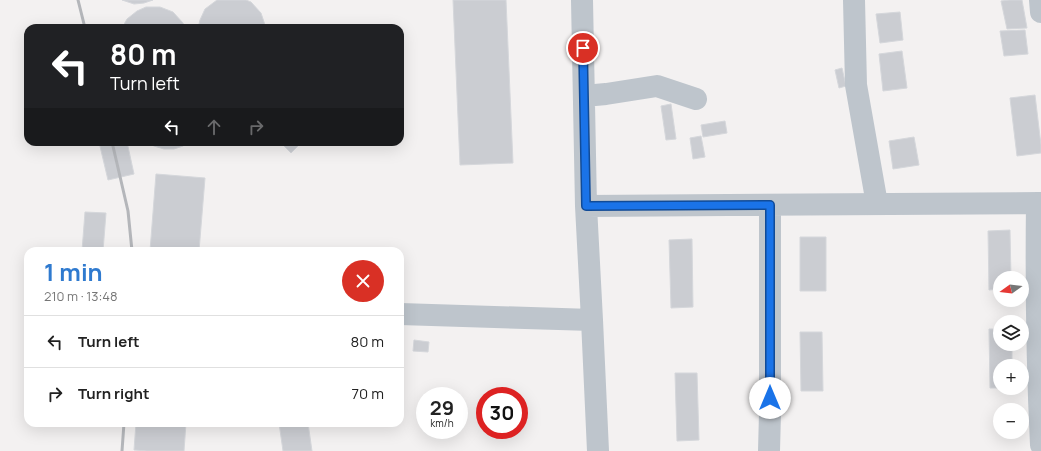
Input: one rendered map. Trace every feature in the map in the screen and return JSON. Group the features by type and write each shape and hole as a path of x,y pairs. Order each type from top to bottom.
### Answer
{"street":[{"path":"582,0 586,206 598,451"},
{"path":"854,0 856,85 877,204"},
{"path":"1040,0 1041,12"},
{"path":"584,96 657,86 696,99"},
{"path":"586,206 1039,203 1036,300 1041,445"},
{"path":"769,451 770,205"},
{"path":"404,314 592,320"}],"building":[{"path":"122,0 153,0 134,4"},
{"path":"217,0 246,0 251,2 261,13 265,24 199,24 205,9"},
{"path":"453,0 506,0 513,163 460,165"},
{"path":"1022,0 1027,28 1007,29 1001,1"},
{"path":"146,7 160,7 173,12 183,24 124,24 127,19 137,11"},
{"path":"900,12 903,40 880,43 876,14"},
{"path":"1025,30 1028,54 1004,56 1000,31"},
{"path":"902,51 907,88 883,91 879,54"},
{"path":"842,68 846,86 839,88 835,70"},
{"path":"1035,95 1041,153 1017,156 1010,98"},
{"path":"671,104 676,139 666,140 661,106"},
{"path":"725,121 727,133 703,137 701,125"},
{"path":"701,136 705,157 693,159 690,138"},
{"path":"914,137 919,165 893,169 889,141"},
{"path":"100,146 128,146 134,174 108,180"},
{"path":"154,146 183,146 174,149 164,149"},
{"path":"284,146 298,146 291,153"},
{"path":"156,174 205,178 199,247 150,247"},
{"path":"85,212 106,213 103,247 82,247"},
{"path":"1010,230 1011,271 993,271 993,290 989,290 988,231"},
{"path":"800,237 826,237 826,291 800,291"},
{"path":"692,239 693,307 671,308 669,240"},
{"path":"989,329 993,329 993,351 1012,351 1012,359 993,359 993,388 990,388"},
{"path":"800,332 822,332 823,391 801,391"},
{"path":"414,340 429,342 428,352 413,351"},
{"path":"675,373 697,373 699,440 677,441"},
{"path":"136,427 186,427 184,451 134,450"},
{"path":"280,427 309,427 312,451 283,451"}],"railway":[{"path":"78,0 84,24"},
{"path":"113,146 128,211 132,247"},
{"path":"122,451 124,427"}],"route":[{"path":"583,48 586,206 770,205 770,398"}]}
